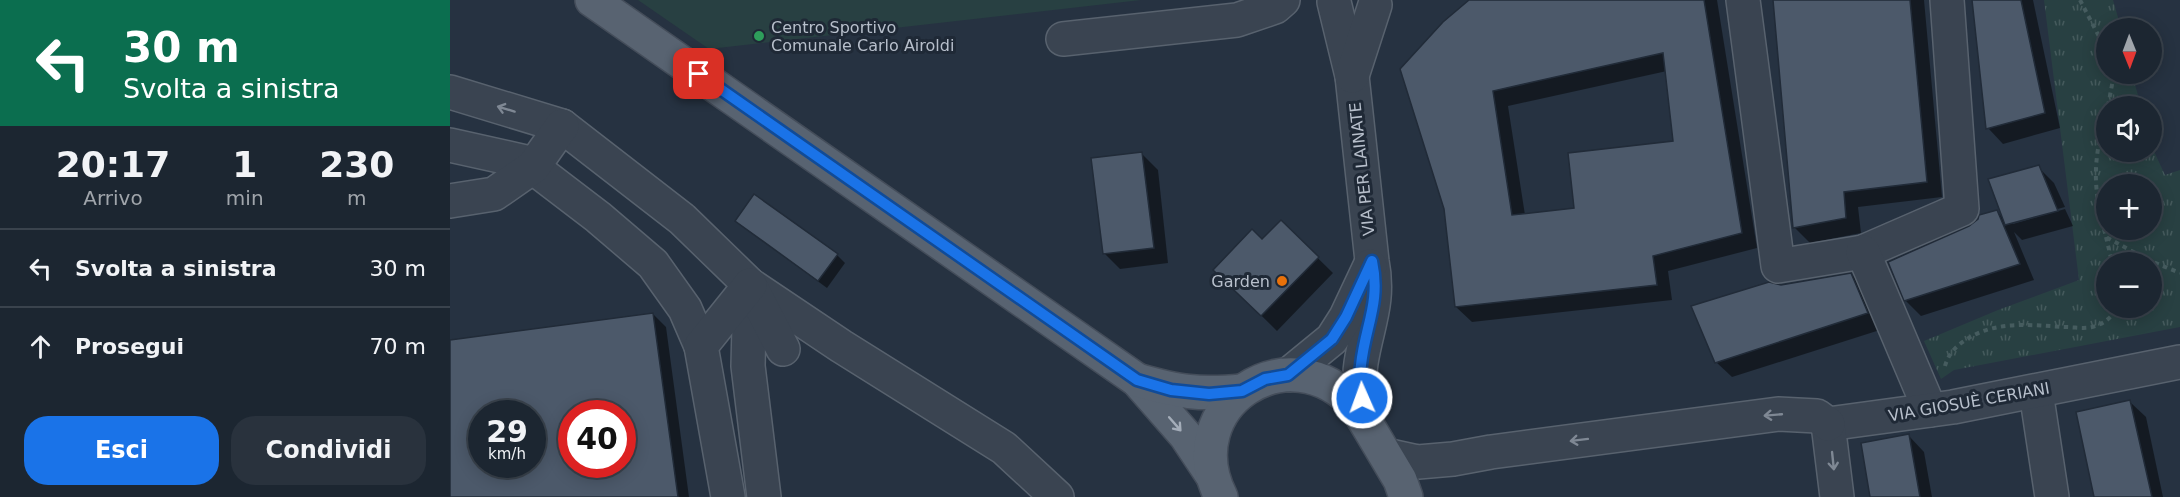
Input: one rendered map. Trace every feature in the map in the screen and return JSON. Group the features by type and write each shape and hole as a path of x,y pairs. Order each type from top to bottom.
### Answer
{"main road":[{"path":"592,0 1137,380 1186,436 1216,486"},
{"path":"1216,486 1210,448 1216,423 1231,401 1242,391 1265,379 1302,375 1327,382 1348,398 1386,455 1400,480 1406,497"},
{"path":"1137,380 1187,393 1242,391"}],"street":[{"path":"1237,20 1275,7 1283,0"},
{"path":"1743,0 1778,266 1863,252 1962,209 1947,0"},
{"path":"1063,39 1237,20 1262,22 1278,19 1329,1 1361,9 1380,3"},
{"name":"VIA PER LAINATE","path":"1329,1 1352,76 1372,261 1376,279 1374,309 1361,362 1364,419"},
{"name":"VIA PER LAINATE","path":"1352,76 1380,3"},
{"path":"450,92 562,126 682,219 750,285 841,346 1004,448 1057,497"},
{"path":"450,201 495,194 533,167 562,126"},
{"path":"450,146 526,162 598,217 648,260 685,309 700,346 728,497"},
{"path":"648,260 682,219"},
{"path":"1863,252 1942,409"},
{"path":"1288,375 1332,339 1346,317 1372,261"},
{"path":"700,346 750,285"},
{"path":"750,285 783,350"},
{"path":"750,285 748,366 764,497"},
{"name":"VIA GIOSUÈ CERIANI","path":"1828,424 1942,409 2180,362"},
{"path":"2036,392 2052,497"},
{"path":"1386,455 1418,462 1453,459 1778,414 1816,416 1828,424 1837,497"}],"path":[{"path":"2080,0 2096,31"},
{"path":"2096,162 2094,173 2096,192"},
{"path":"2111,240 2132,252"},
{"path":"2162,266 2180,273"},
{"path":"1942,409 1944,369 1947,358 1958,345 1973,335 2013,324 2089,328 2102,324 2110,318"}],"green space":[{"name":"Centro Sportivo Comunale Carlo Airoldi","path":"638,0 1141,0 709,49"},
{"path":"2044,0 2113,0 2118,18 2096,18 2096,84 2135,84 2138,96 2096,96 2096,162 2159,162 2165,175 2180,170 2180,327 1954,370 1941,379 1924,341 2079,280"}],"building":[{"path":"1469,0 1704,0 1742,233 1653,256 1657,285 1455,307 1444,209 1400,69 1443,22","holes":["1663,53 1673,141 1568,153 1574,208 1512,215 1493,91"]},
{"path":"1773,0 1910,0 1927,182 1844,192 1846,218 1793,228"},
{"path":"1972,0 2021,0 2045,113 1986,129"},
{"path":"1142,152 1154,248 1103,254 1091,158"},
{"path":"2039,165 2058,211 2005,225 1988,179"},
{"path":"754,194 838,254 818,281 735,221"},
{"path":"1997,210 2020,264 1904,301 1888,262 1969,226 1978,219 1979,215"},
{"path":"1281,220 1319,257 1261,316 1213,270 1252,229 1262,239"},
{"path":"1851,273 1868,313 1715,363 1691,306 1769,282 1781,285"},
{"path":"653,313 678,497 450,497 450,340"},
{"path":"2130,400 2152,497 2094,497 2076,412"},
{"path":"1909,434 1920,497 1870,497 1861,443"}],"place":[{"name":"Centro Sportivo Comunale Carlo Airoldi","path":"759,36"},
{"name":"Garden","path":"1282,281"}],"route":[{"path":"699,74 1137,380 1171,390 1209,394 1242,391 1265,379 1288,375 1332,339 1346,317 1372,261 1376,279 1374,309 1361,362 1362,398"}]}
